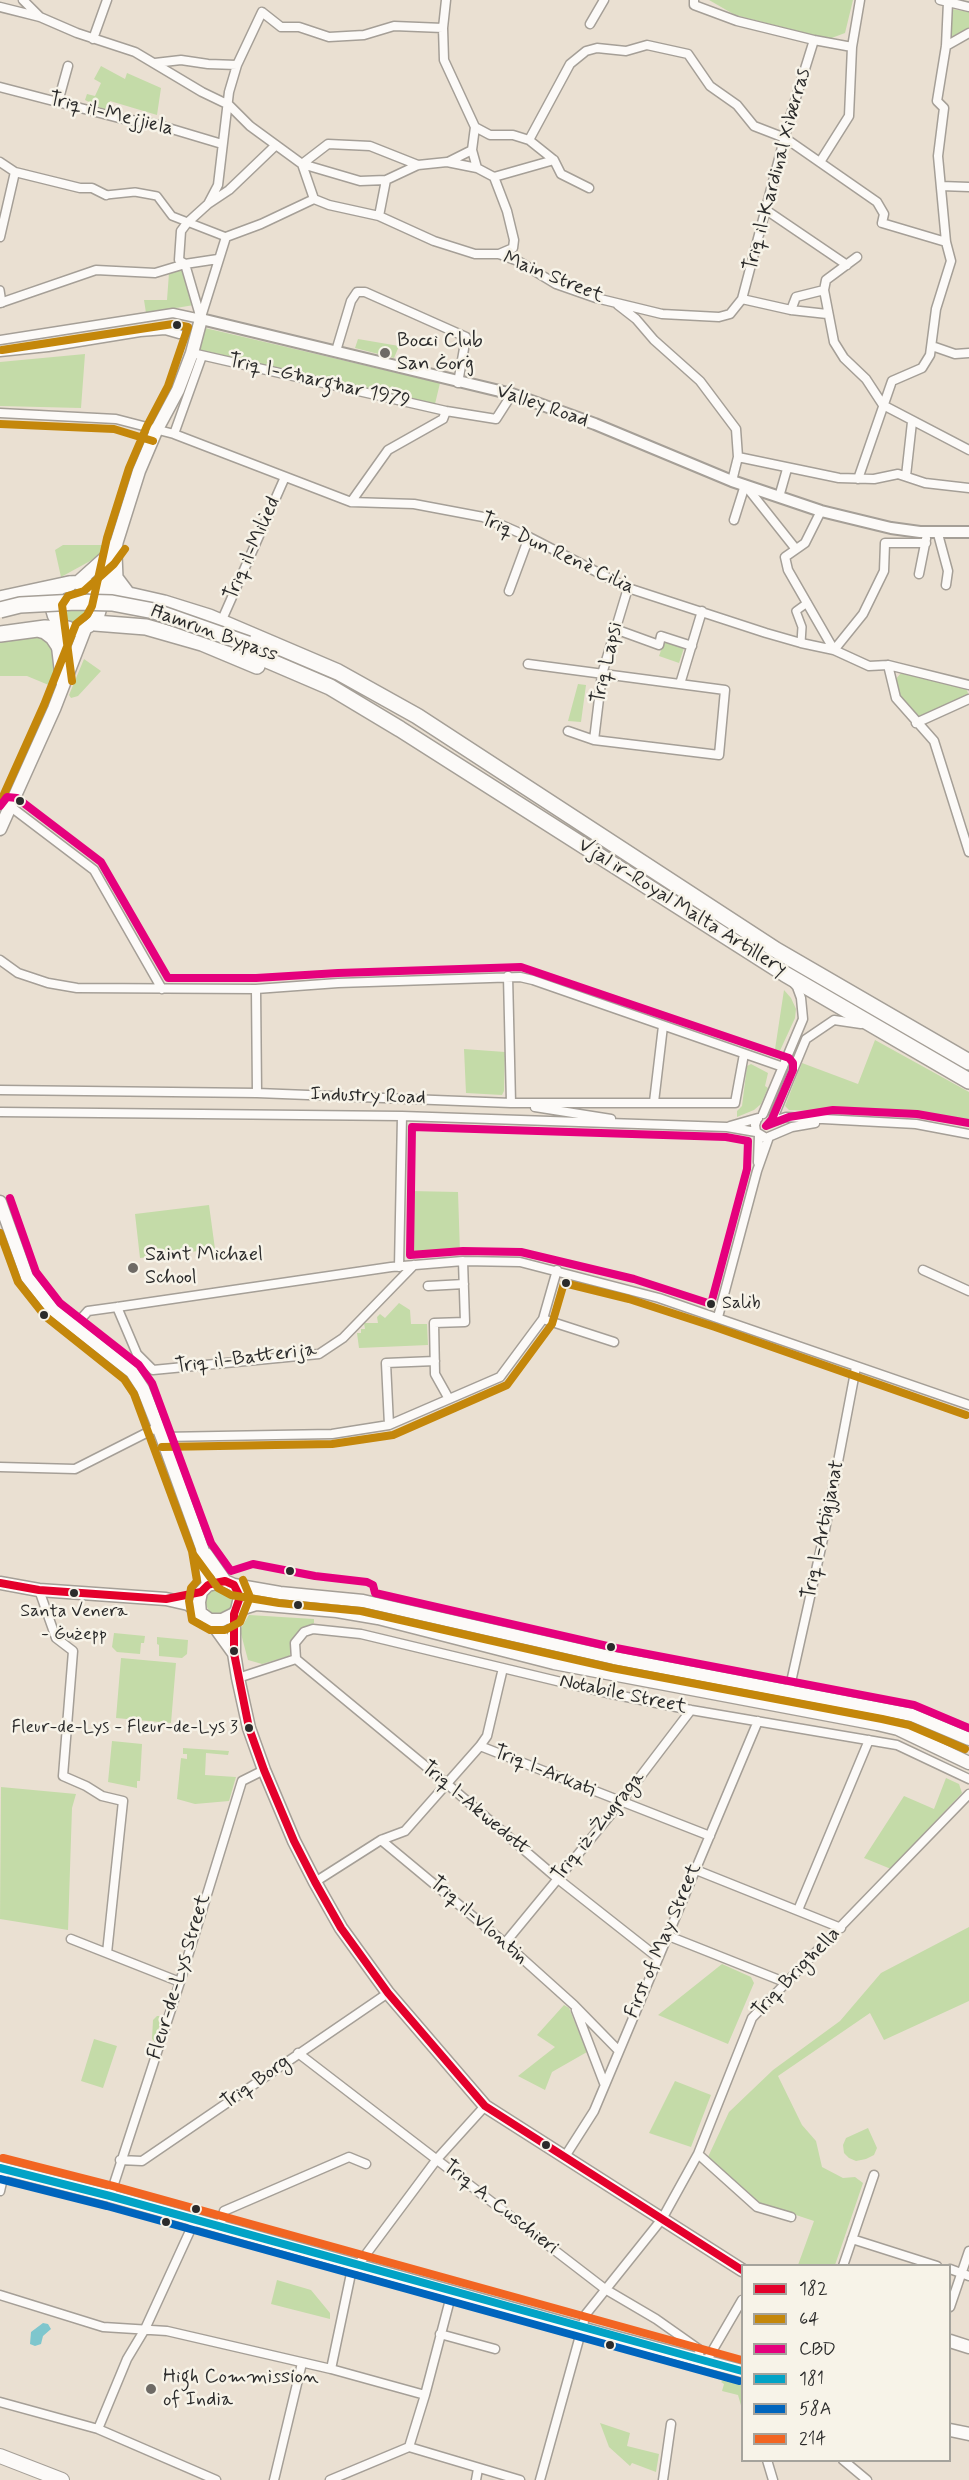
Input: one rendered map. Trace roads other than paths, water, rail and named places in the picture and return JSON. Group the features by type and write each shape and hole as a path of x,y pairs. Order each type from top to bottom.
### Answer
{"highway":[{"path":"116,548 115,578 127,594"},
{"path":"0,599 77,584 164,603 221,622 338,672 417,716"},
{"name":"Ħamrun Bypass","path":"0,610 20,605 76,602 112,603 154,611 417,716"},
{"name":"Ħamrun Bypass","path":"0,619 21,613 75,609 112,611 152,618 247,647 330,687 400,729"},
{"path":"94,620 146,627 202,643 328,695 400,729"},
{"path":"0,634 62,628"},
{"path":"35,629 45,631 59,646"},
{"name":"Vjal ir-Royal Malta Artillery","path":"417,716 740,927 969,1062"},
{"name":"Vjal ir-Royal Malta Artillery","path":"400,729 785,974 969,1081"}],"main road":[{"path":"0,829 94,620 105,591 139,471 156,430 197,354 201,319"},
{"path":"63,685 59,646 62,628 51,611 55,594 77,584 116,548"},
{"path":"77,584 96,591 100,599 94,620"},
{"path":"62,628 94,620"},
{"path":"0,1202 27,1277 53,1310 73,1328 132,1372 143,1389 202,1548 205,1589 199,1602 205,1617"},
{"path":"202,1548 240,1597 236,1612 234,1653 249,1728 294,1842 341,1928 388,1993 485,2106 741,2269"},
{"path":"0,1583 39,1590 166,1599 188,1605 205,1617 234,1653"},
{"path":"166,1599 230,1583 280,1593 363,1601 614,1658 912,1715 969,1739"},
{"path":"205,1617 222,1620 256,1604 362,1614 554,1663 898,1729 969,1763"},
{"path":"3,2169 110,2196 741,2371"},
{"path":"951,2341 969,2347"},
{"path":"951,2430 969,2434"},
{"path":"0,2457 62,2480"}],"street":[{"path":"11,10 18,0"},
{"path":"23,0 40,17"},
{"path":"93,39 107,0"},
{"path":"446,0 443,28 444,60 475,127 472,150 477,168"},
{"path":"590,24 604,0"},
{"path":"820,162 849,116 852,47 860,0"},
{"path":"858,479 892,381 922,368 930,355 936,309 951,261 946,242 938,156 944,108 937,101 946,46 944,1 969,7"},
{"path":"694,2 737,21 852,47"},
{"path":"0,7 40,17 93,39 135,52 202,92 229,105 250,126 302,164 360,181 386,180 418,165 447,162 477,168 494,177 507,211 514,240 513,248 499,254"},
{"path":"208,204 218,185 229,92 237,65 262,12 281,27 299,27 329,37 364,35 394,27 443,28"},
{"path":"946,46 969,33"},
{"name":"Triq il-Kardinal Xiberras","path":"742,299 814,40"},
{"path":"529,140 570,64 586,51 597,48 626,51 647,45 688,54 710,86 737,105 754,126 785,138 877,202 884,214 882,224 946,242"},
{"path":"155,63 181,60 237,65"},
{"path":"58,102 68,66"},
{"name":"Triq il-Mejjiela","path":"0,87 119,118 155,124 222,144"},
{"path":"475,127 490,135 513,135 529,140 554,160 561,174 589,188"},
{"path":"302,164 328,144 370,146 404,157 418,165"},
{"path":"201,319 185,264 179,260 182,231 187,223 208,204 229,190 276,145"},
{"path":"447,162 472,150"},
{"path":"494,177 554,160"},
{"path":"0,162 15,172 80,188 92,188 106,195 135,192 157,196 172,216 226,237 261,224 314,199 302,164"},
{"path":"0,237 15,172"},
{"path":"379,216 386,180"},
{"path":"941,186 969,188"},
{"name":"Main Street","path":"314,199 379,216 434,241 475,254 499,254 518,261 571,290 662,314 701,318 719,317 730,314 742,299"},
{"path":"766,210 847,265"},
{"path":"201,319 226,237"},
{"path":"857,257 826,280 824,290 827,314 834,342 844,358 866,379 883,405 969,450"},
{"path":"0,290 1,303 96,270 155,273 185,264 218,259"},
{"path":"791,310 796,297 824,290"},
{"path":"336,351 351,301 357,292 365,292 466,337 458,383"},
{"path":"742,299 791,310 827,314"},
{"path":"613,302 636,319 654,340 704,386 736,429 738,458 732,481"},
{"name":"Valley Road","path":"0,340 173,314 201,319 458,383 512,394 595,424 732,481 821,510 926,538 938,534 969,532"},
{"path":"0,352 48,347 140,332 165,330 179,334"},
{"path":"932,346 955,354 969,353"},
{"path":"174,434 197,354"},
{"name":"Triq l-Għargħar 1979","path":"197,354 446,411 496,419 512,394"},
{"path":"351,502 388,450 443,419 446,411"},
{"name":"Triq Dun Renè Cilia","path":"0,413 116,418 174,434 351,502 414,504 483,517 529,537 628,588 801,643 834,650 869,666 888,665 969,685"},
{"path":"906,477 912,422"},
{"path":"738,458 838,478 874,479 898,474 925,483 969,488"},
{"path":"779,497 787,469"},
{"name":"Triq il-Milied","path":"221,622 285,477"},
{"path":"734,520 745,485"},
{"path":"745,485 795,548"},
{"path":"821,510 806,543 795,548 785,557 788,570 834,650 863,614 884,571 885,543 926,538 919,574"},
{"path":"938,534 948,571 946,585"},
{"path":"509,591 529,537"},
{"name":"Triq Lapsi","path":"594,740 602,674 628,588"},
{"path":"801,643 802,627 796,611 807,603"},
{"path":"680,684 702,611"},
{"path":"615,629 659,645 662,636 692,646"},
{"path":"528,664 725,690 719,755 594,740 568,731"},
{"path":"888,665 896,698 934,741 969,852"},
{"path":"916,723 969,699"},
{"path":"11,807 94,870 162,989"},
{"path":"0,960 18,973 48,983 77,988 256,989 338,982 508,976 533,980 783,1068"},
{"path":"757,1171 758,1133 754,1125 783,1068 803,1018 797,987 785,974"},
{"path":"508,976 511,1103 648,1125"},
{"path":"256,989 257,1093"},
{"path":"718,1317 757,1171 779,1126 776,1118 806,1039 834,1020 876,1027"},
{"path":"654,1102 663,1026"},
{"name":"Industry Road","path":"0,1090 257,1093 511,1103 735,1103 744,1054"},
{"name":"Industry Road","path":"0,1112 402,1116 727,1127 758,1133"},
{"path":"399,1267 402,1116"},
{"path":"760,1116 916,1124 969,1134"},
{"name":"Industry Road","path":"727,1127 760,1116"},
{"path":"758,1133 773,1135 792,1126 834,1120"},
{"path":"73,1328 88,1311 414,1265 463,1261 520,1262 632,1289 969,1405"},
{"path":"449,1399 435,1374 434,1323 465,1322 463,1261"},
{"name":"Triq il-Batterija","path":"117,1307 137,1354 153,1370 319,1354 343,1338 414,1265"},
{"path":"0,1467 75,1469 160,1432 332,1434 389,1425 500,1377 543,1319 558,1270"},
{"path":"923,1270 969,1291"},
{"path":"428,1286 464,1284"},
{"path":"543,1319 614,1342"},
{"path":"389,1425 386,1363 435,1362"},
{"name":"Triq l-Artiġjanat","path":"789,1691 825,1530 856,1367"},
{"path":"39,1590 56,1638 73,1651 63,1776 102,1796 123,1801 107,1953"},
{"name":"Notabile Street","path":"296,1659 295,1642 304,1632 313,1629 361,1634 691,1710 897,1745 969,1779"},
{"path":"238,1678 296,1659"},
{"name":"Triq l-Akwedott","path":"296,1659 558,1879 657,1957"},
{"path":"315,1882 381,1840 405,1831 480,1746 487,1736 503,1668"},
{"name":"Triq iż-Żugraga","path":"505,1943 621,1802 691,1710"},
{"name":"First of May Street","path":"564,2158 594,2111 666,1935 696,1870 758,1721"},
{"path":"798,1910 869,1740"},
{"name":"Triq l-Arkati","path":"480,1746 710,1836"},
{"name":"Fleur-de-Lys Street","path":"110,2196 180,1982 242,1781 264,1770"},
{"name":"Triq Brigħella","path":"540,2480 586,2314 662,2219 698,2154 752,2018 969,1794"},
{"name":"Triq il-Vlontin","path":"381,1840 505,1943 574,2005 618,2050"},
{"path":"696,1870 841,1928"},
{"path":"666,1935 787,1983"},
{"path":"71,1939 180,1982"},
{"name":"Triq Borg","path":"120,2160 142,2161 388,1993"},
{"name":"Triq il-Vlontin","path":"574,2005 604,2083"},
{"name":"Triq A. Cuschieri","path":"298,2053 605,2289 656,2319 700,2350 703,2359"},
{"path":"331,2369 355,2265 437,2159 485,2106"},
{"path":"698,2154 757,2207 791,2217"},
{"path":"220,2227 224,2211 349,2157 366,2164"},
{"path":"0,2191 3,2169"},
{"path":"843,2264 874,2175"},
{"path":"98,2429 127,2359 145,2329 195,2220"},
{"path":"852,2239 934,2264"},
{"path":"951,2305 965,2274 969,2251"},
{"path":"409,2447 452,2292"},
{"path":"0,2295 103,2327 166,2331 331,2369 425,2395"},
{"path":"703,2359 741,2302"},
{"path":"440,2334 495,2349"},
{"path":"274,2480 302,2364"},
{"path":"0,2403 98,2429 216,2480"},
{"path":"663,2480 671,2424"},
{"path":"330,2480 409,2447 520,2480"},
{"path":"768,2462 773,2480"},
{"path":"845,2462 867,2480"},
{"path":"476,2480 478,2469"}],"water":[{"path":"43,2323 48,2324 51,2329 43,2336 41,2344 35,2346 30,2344 31,2332"}],"place":[{"name":"Bocci Club San Ġorġ","path":"385,353"},
{"name":"Saint Michael School","path":"133,1268"},
{"name":"Salib","path":"711,1304"},
{"name":"Santa Venera - Ġużepp","path":"74,1593"},
{"name":"Fleur-de-Lys - Fleur-de-Lys 3","path":"249,1728"},
{"name":"High Commission of India","path":"151,2389"}]}
